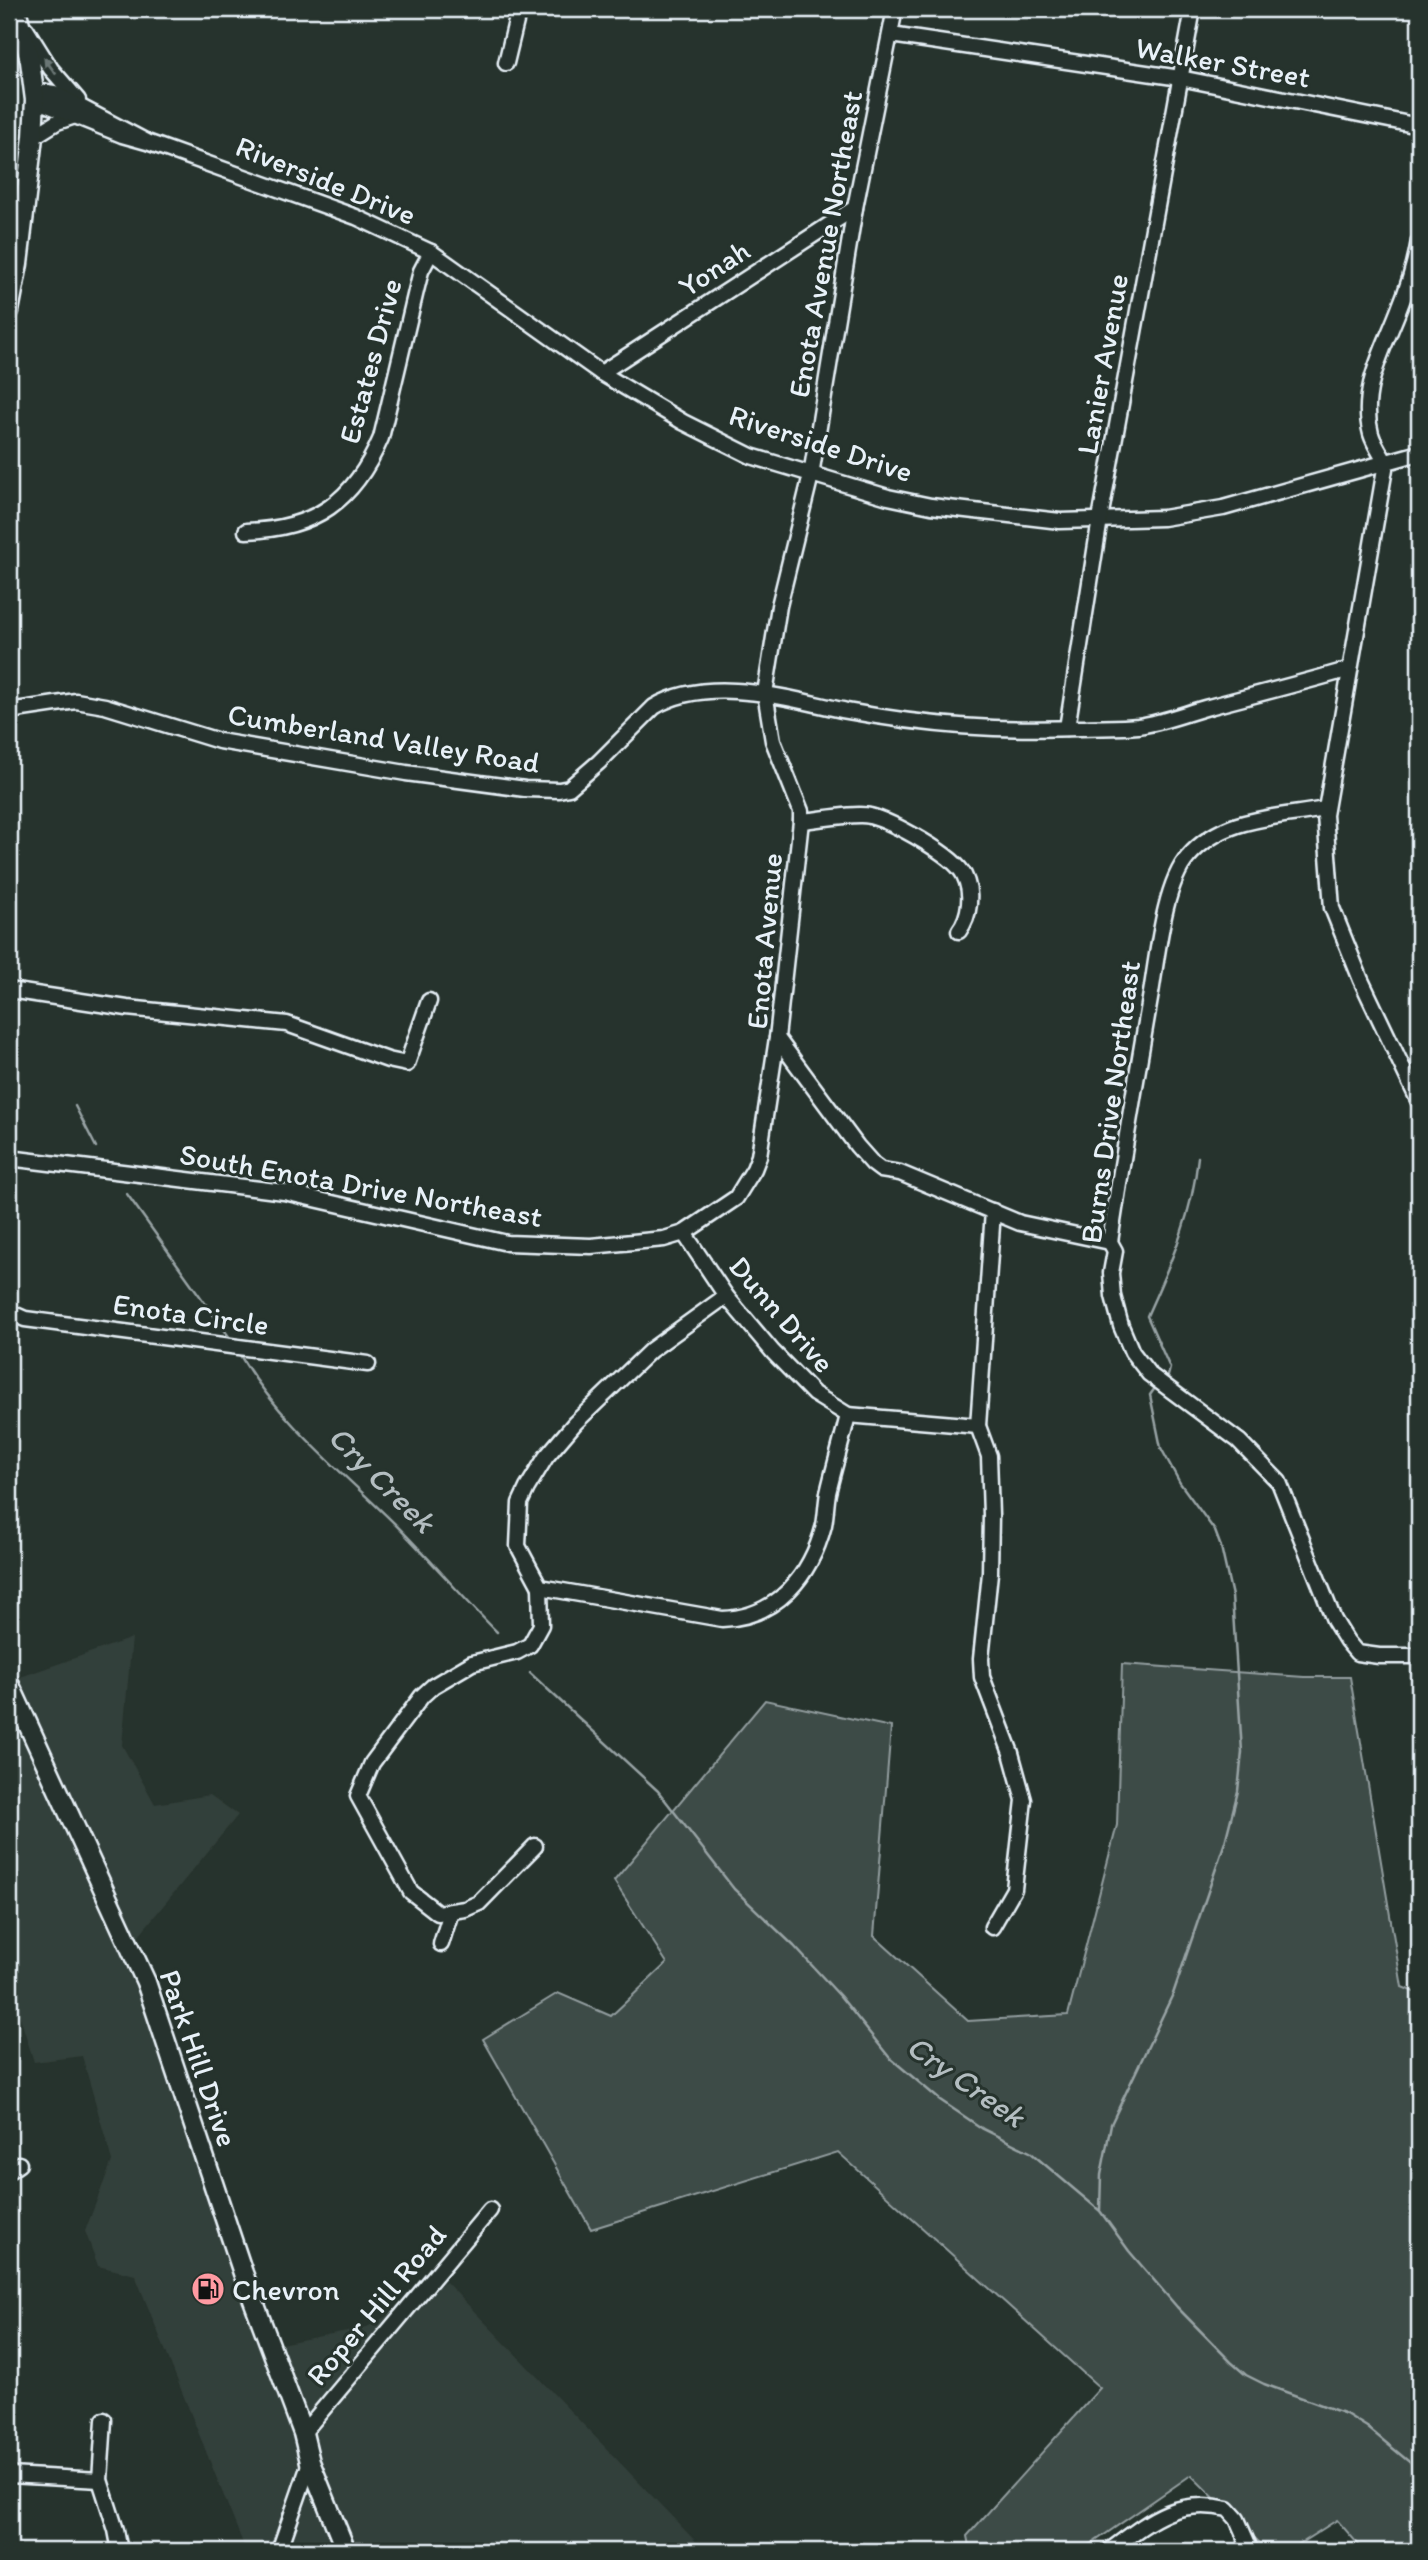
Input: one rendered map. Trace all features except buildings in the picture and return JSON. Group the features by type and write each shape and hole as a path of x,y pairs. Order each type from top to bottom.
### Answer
{"main road":[{"path":"9,312 18,264 35,100 30,61 17,12"},
{"name":"Park Hill Drive","path":"9,1683 146,1982 243,2273 303,2433 310,2462 346,2551"}],"street":[{"path":"506,63 519,9"},
{"name":"Enota Avenue Northeast","path":"765,694 779,606 811,475 855,208 895,9"},
{"name":"Lanier Avenue","path":"1066,729 1100,519 1193,9"},
{"path":"17,12 51,69 82,113 57,122 33,137"},
{"name":"Walker Street","path":"891,35 1180,78 1419,126"},
{"name":"Riverside Drive","path":"35,100 47,92 54,93 82,113 148,142 356,217 431,252 601,373 721,442 751,456 888,498 931,506 1060,521 1163,518 1223,508 1419,453"},
{"name":"Yonah","path":"601,373 855,208"},
{"path":"1419,241 1409,283 1370,386 1368,415 1372,436 1386,463 1325,808 1332,908 1361,980 1419,1102"},
{"name":"Estates Drive","path":"246,531 304,522 327,510 359,480 381,438 421,271 431,252"},
{"name":"Cumberland Valley Road","path":"9,711 76,701 104,706 219,741 406,773 525,789 559,790 569,788 589,771 654,707 686,695 713,692 765,694 942,726 995,730 1066,729 1140,726 1350,670"},
{"name":"Enota Avenue","path":"765,694 773,741 800,811 801,821 777,1038 857,1146 881,1170 900,1173 1020,1223 1110,1241"},
{"name":"Burns Drive Northeast","path":"1325,808 1284,816 1253,818 1231,827 1189,855 1177,872 1163,928 1110,1241 1115,1251 1111,1273 1113,1296 1132,1352 1149,1374 1239,1441 1279,1482 1334,1619 1357,1653 1379,1657 1419,1656"},
{"path":"801,821 869,815 917,837 955,863 964,873 969,898 968,919 959,931"},
{"path":"9,990 127,1008 287,1024 388,1060 407,1064 429,1001"},
{"name":"South Enota Drive Northeast","path":"9,1158 284,1192 507,1243 591,1246 664,1239 684,1233 736,1198 754,1169 765,1125 777,1038"},
{"path":"992,1927 1014,1889 1024,1800 1011,1753 982,1677 981,1659 990,1573 992,1515 989,1456 978,1426 993,1211"},
{"name":"Dunn Drive","path":"684,1233 726,1296 773,1352 814,1394 848,1415 978,1426"},
{"path":"535,1846 479,1903 465,1909 438,1913 411,1892 358,1796 372,1763 422,1696 433,1686 472,1663 517,1652 530,1645 541,1625 540,1587 518,1546 520,1503 546,1457 575,1423 651,1350 726,1296"},
{"name":"Enota Circle","path":"9,1312 25,1319 368,1364"},
{"path":"540,1587 722,1619 736,1619 772,1605 789,1592 811,1563 824,1525 828,1493 848,1415"},
{"path":"441,1944 451,1912"},
{"name":"Roper Hill Road","path":"303,2433 490,2210"},
{"path":"104,2420 100,2480 120,2551"},
{"path":"279,2551 310,2462"},
{"path":"9,2475 100,2480"},
{"path":"1109,2551 1151,2520 1177,2508 1198,2505 1228,2509 1237,2519 1251,2551"}],"shaded area":[{"path":"132,1638 122,1745 155,1804 210,1795 238,1815 135,1940 265,2347 367,2327 446,2282 705,2551 246,2551 135,2275 98,2266 85,2231 112,2161 82,2056 34,2062 9,1982 9,1681"},
{"path":"1122,1664 1304,1677 1350,1677 1402,1987 1419,1994 1419,2551 1364,2551 1337,2520 1288,2551 1268,2551 1191,2475 1081,2551 970,2551 967,2536 1100,2388 838,2152 591,2229 483,2039 558,1993 611,2016 667,1963 614,1881 765,1700 891,1727 874,1936 968,2021 1068,2015 1117,1825"}],"waterway":[{"name":"Cry Creek","path":"75,1106 96,1147"},
{"path":"1168,1376 1170,1368 1147,1316 1186,1219 1198,1157"},
{"name":"Cry Creek","path":"127,1194 230,1338"},
{"name":"Cry Creek","path":"240,1355 255,1379 292,1423 395,1524 497,1632"},
{"path":"1100,2210 1101,2175 1111,2124 1173,1994 1225,1842 1238,1791 1242,1752 1232,1596 1221,1547 1215,1531 1180,1483 1161,1448 1150,1395 1155,1388"},
{"name":"Cry Creek","path":"530,1673 658,1791 734,1889 794,1946 840,1996 889,2057 940,2100 983,2129 1030,2152 1100,2211 1129,2251 1177,2307 1246,2375 1346,2414 1367,2427 1419,2470"}],"place":[{"name":"Chevron","path":"208,2289"}]}
